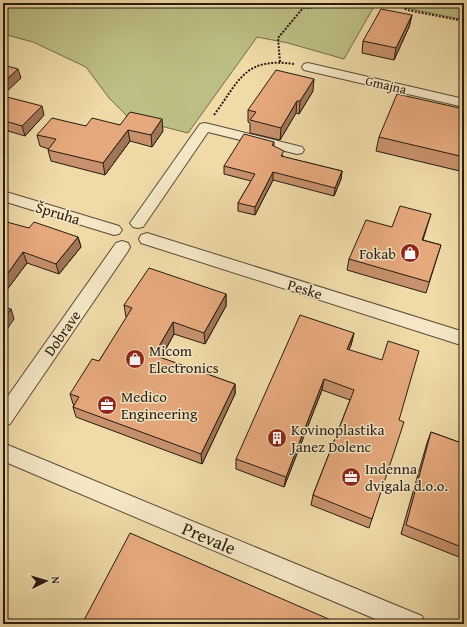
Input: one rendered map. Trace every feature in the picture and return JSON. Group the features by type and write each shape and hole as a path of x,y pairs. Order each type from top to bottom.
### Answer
{"street":[{"name":"Gmajna","path":"308,67 464,103"},
{"path":"138,223 205,127 297,150"},
{"name":"Špruha","path":"3,196 114,230"},
{"path":"138,223 146,228 148,232 147,239 139,246 122,247 114,242 112,238 114,230 122,224 138,223"},
{"name":"Peske","path":"147,239 464,339"},
{"name":"Dobrave","path":"3,418 122,247"},
{"name":"Prevale","path":"3,452 414,624"}],"path":[{"path":"280,62 278,38 303,8 318,7 320,3"},
{"path":"396,3 407,10 464,21"},
{"path":"205,127 250,69 267,62 280,62 308,67"}],"green space":[{"path":"3,3 376,3 344,59 288,43 257,37 188,133 129,118 109,98 86,67 33,42 3,34"},
{"path":"382,3 464,3 464,20"}],"building":[{"path":"381,9 412,15 396,48 363,41"},
{"path":"3,65 18,69 3,83"},
{"path":"276,70 314,79 300,101 297,101 281,128 250,120 256,112 248,110"},
{"path":"397,94 464,109 464,157 379,137"},
{"path":"3,96 42,106 22,126 5,121 3,122"},
{"path":"130,112 162,119 151,135 128,130 103,163 48,150 56,139 37,135 52,118 86,126 92,118 120,125"},
{"path":"244,134 274,142 272,145 284,151 281,156 342,171 335,188 273,172 255,207 238,203 255,174 224,166"},
{"path":"400,206 431,214 422,240 441,245 429,282 349,259 366,220 392,227"},
{"path":"3,221 29,228 34,222 78,237 56,264 23,252 3,280"},
{"path":"149,268 226,294 204,333 173,322 154,355 235,384 201,454 73,407 79,397 70,394 92,359 99,361 132,308 124,305"},
{"path":"3,307 11,309 3,319"},
{"path":"300,315 354,333 347,349 382,360 388,341 419,351 399,420 404,422 372,519 313,495 354,390 324,379 286,477 236,459"},
{"path":"431,432 464,444 464,548 406,525"},
{"path":"130,533 340,624 82,624"}],"place":[{"name":"Fokab","path":"410,253"},
{"name":"Micom Electronics","path":"135,359"},
{"name":"Medico Engineering","path":"107,405"},
{"name":"Kovinoplastika Janez Dolenc","path":"277,438"},
{"name":"Indenna dvigala d.o.o.","path":"351,477"}]}
